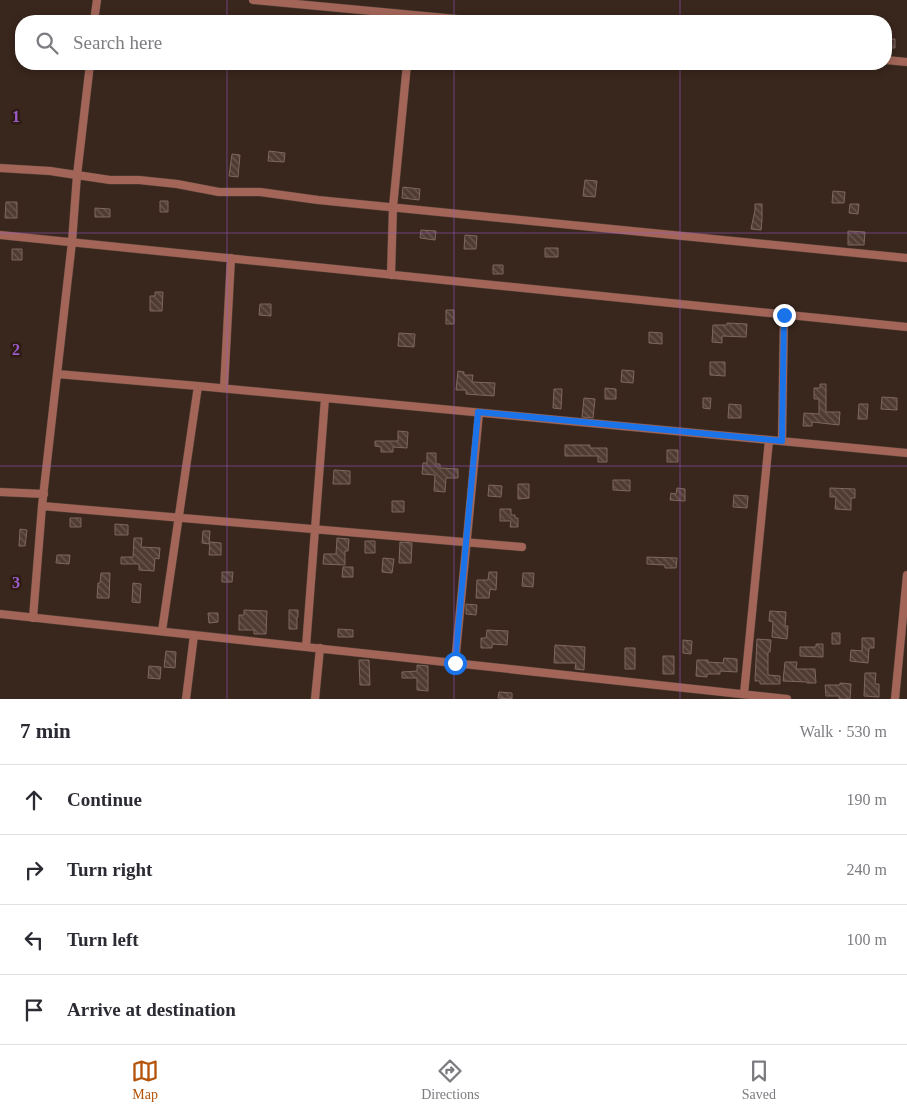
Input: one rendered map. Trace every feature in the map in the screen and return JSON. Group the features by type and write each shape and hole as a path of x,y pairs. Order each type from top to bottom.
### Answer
{"street":[{"path":"95,15 97,0"},
{"path":"253,0 385,15"},
{"path":"892,61 907,62"},
{"path":"33,618 42,506 89,70"},
{"path":"391,275 393,207 406,70"},
{"path":"0,168 50,171 110,180 139,180 177,184 219,192 260,192 318,200 907,258"},
{"path":"0,235 907,327"},
{"path":"224,388 232,258"},
{"path":"782,441 784,315"},
{"path":"57,374 224,388 907,453"},
{"path":"162,631 198,386"},
{"path":"306,647 325,398"},
{"path":"455,663 478,412"},
{"path":"744,694 769,440"},
{"path":"0,492 44,494"},
{"path":"42,506 522,547"},
{"path":"895,699 907,575"},
{"path":"0,614 787,699"},
{"path":"186,699 194,635"},
{"path":"315,699 320,648"}],"building":[{"path":"892,39 895,39 895,48 892,48"},
{"path":"269,151 285,153 284,162 268,161"},
{"path":"232,154 240,155 238,177 229,176"},
{"path":"585,180 597,181 595,197 583,196"},
{"path":"403,187 420,189 419,200 402,198"},
{"path":"833,191 845,192 844,203 832,203"},
{"path":"160,201 168,201 168,212 160,212"},
{"path":"6,202 17,202 17,218 5,218"},
{"path":"755,204 762,204 761,230 751,229"},
{"path":"850,204 859,204 858,214 849,213"},
{"path":"95,208 110,209 110,217 95,217"},
{"path":"421,230 436,231 435,240 420,238"},
{"path":"848,231 865,232 864,245 848,245"},
{"path":"465,235 477,236 476,249 464,249"},
{"path":"545,248 558,248 558,257 545,257"},
{"path":"12,249 22,249 22,260 12,260"},
{"path":"493,265 503,265 503,274 493,274"},
{"path":"155,292 163,292 162,311 150,311 150,296 155,296"},
{"path":"260,304 271,304 271,316 259,315"},
{"path":"446,310 454,310 454,324 446,324"},
{"path":"727,323 747,324 746,337 722,336 722,343 712,342 713,325 727,325"},
{"path":"649,332 662,333 662,344 649,343"},
{"path":"399,333 415,334 414,347 398,346"},
{"path":"710,362 725,362 725,376 710,375"},
{"path":"622,370 634,371 633,383 621,382"},
{"path":"458,371 464,372 464,375 473,375 472,382 495,383 494,396 466,394 466,390 456,390"},
{"path":"820,384 826,384 826,412 840,412 839,425 812,422 812,426 803,426 804,413 819,414 819,399 814,399 814,388 820,388"},
{"path":"605,388 616,389 616,399 605,399"},
{"path":"554,389 562,389 561,409 553,408"},
{"path":"882,397 897,398 897,410 881,409"},
{"path":"584,398 595,399 593,418 582,417"},
{"path":"703,398 711,398 710,409 703,408"},
{"path":"729,404 741,405 741,418 728,418"},
{"path":"859,404 868,404 867,419 858,419"},
{"path":"398,431 408,432 407,448 393,447 393,452 381,452 381,447 375,446 375,441 398,441"},
{"path":"565,445 590,445 590,448 607,448 607,462 598,462 598,456 565,456"},
{"path":"667,450 678,450 678,462 667,462"},
{"path":"427,453 436,453 436,464 440,464 440,468 458,469 458,478 446,478 445,492 434,491 435,475 422,474 423,463 427,463"},
{"path":"334,470 350,471 350,484 333,484"},
{"path":"613,480 630,480 630,491 613,490"},
{"path":"518,484 529,484 529,498 518,499"},
{"path":"489,485 502,486 501,497 488,496"},
{"path":"677,488 685,489 685,501 670,500 671,493 676,494"},
{"path":"830,488 855,489 855,498 851,498 851,510 835,509 836,497 830,497"},
{"path":"734,495 748,496 747,508 733,507"},
{"path":"392,501 404,501 404,512 392,512"},
{"path":"500,509 511,509 511,515 515,515 515,518 518,518 518,527 510,527 511,521 500,521"},
{"path":"70,518 81,518 81,527 70,527"},
{"path":"115,524 128,525 128,535 115,535"},
{"path":"20,529 27,530 25,546 19,546"},
{"path":"203,531 210,531 209,544 202,543"},
{"path":"134,538 142,538 141,547 160,548 159,559 155,558 154,571 139,570 139,564 121,564 121,557 133,557"},
{"path":"337,538 349,539 348,551 345,551 345,565 323,564 324,554 336,554"},
{"path":"365,541 375,541 375,553 365,553"},
{"path":"210,542 221,543 221,555 209,555"},
{"path":"400,542 412,543 411,563 399,563"},
{"path":"57,555 70,555 69,564 56,563"},
{"path":"647,557 677,558 676,568 665,568 665,565 647,564"},
{"path":"383,558 394,559 392,573 382,572"},
{"path":"343,567 353,567 353,577 342,577"},
{"path":"222,572 233,572 232,582 222,582"},
{"path":"489,572 497,572 496,590 490,589 489,598 476,598 477,580 488,580"},
{"path":"101,573 110,573 109,598 97,598"},
{"path":"523,573 534,573 533,587 522,586"},
{"path":"133,583 141,584 140,603 132,602"},
{"path":"466,604 477,605 476,615 466,614"},
{"path":"244,610 267,611 266,634 254,634 254,630 239,630 239,615 244,615"},
{"path":"289,610 298,610 297,629 289,629"},
{"path":"770,611 786,612 785,626 788,626 787,639 772,637 773,622 769,621"},
{"path":"208,613 218,613 218,622 209,623"},
{"path":"338,629 353,630 353,637 338,637"},
{"path":"487,630 508,631 507,645 492,644 492,648 481,648 481,638 486,638"},
{"path":"832,633 840,633 840,644 832,644"},
{"path":"862,638 874,638 874,648 869,648 868,663 850,661 851,650 862,651"},
{"path":"757,639 771,640 770,652 768,652 768,675 780,676 780,684 760,684 760,681 755,681"},
{"path":"683,640 692,641 691,654 683,653"},
{"path":"816,644 823,644 823,657 800,656 800,647 816,647"},
{"path":"555,645 585,647 584,670 575,669 576,663 554,663"},
{"path":"625,648 635,648 635,669 625,669"},
{"path":"166,651 176,652 175,668 164,667"},
{"path":"663,656 674,656 674,674 663,674"},
{"path":"724,658 737,659 737,672 720,671 720,674 707,674 707,677 696,676 697,660 723,663"},
{"path":"359,660 369,660 370,685 360,685"},
{"path":"785,662 797,662 796,669 815,669 816,683 783,681"},
{"path":"417,665 428,666 428,691 417,690 417,678 402,678 402,672 417,671"},
{"path":"149,666 161,667 160,679 148,678"},
{"path":"865,673 876,673 875,684 879,684 879,697 864,696"},
{"path":"840,683 851,684 850,699 839,699 839,696 826,696 825,685 840,685"},
{"path":"499,692 512,693 512,699 498,698"}],"route":[{"path":"455,663 478,412 782,441 784,315"}]}
